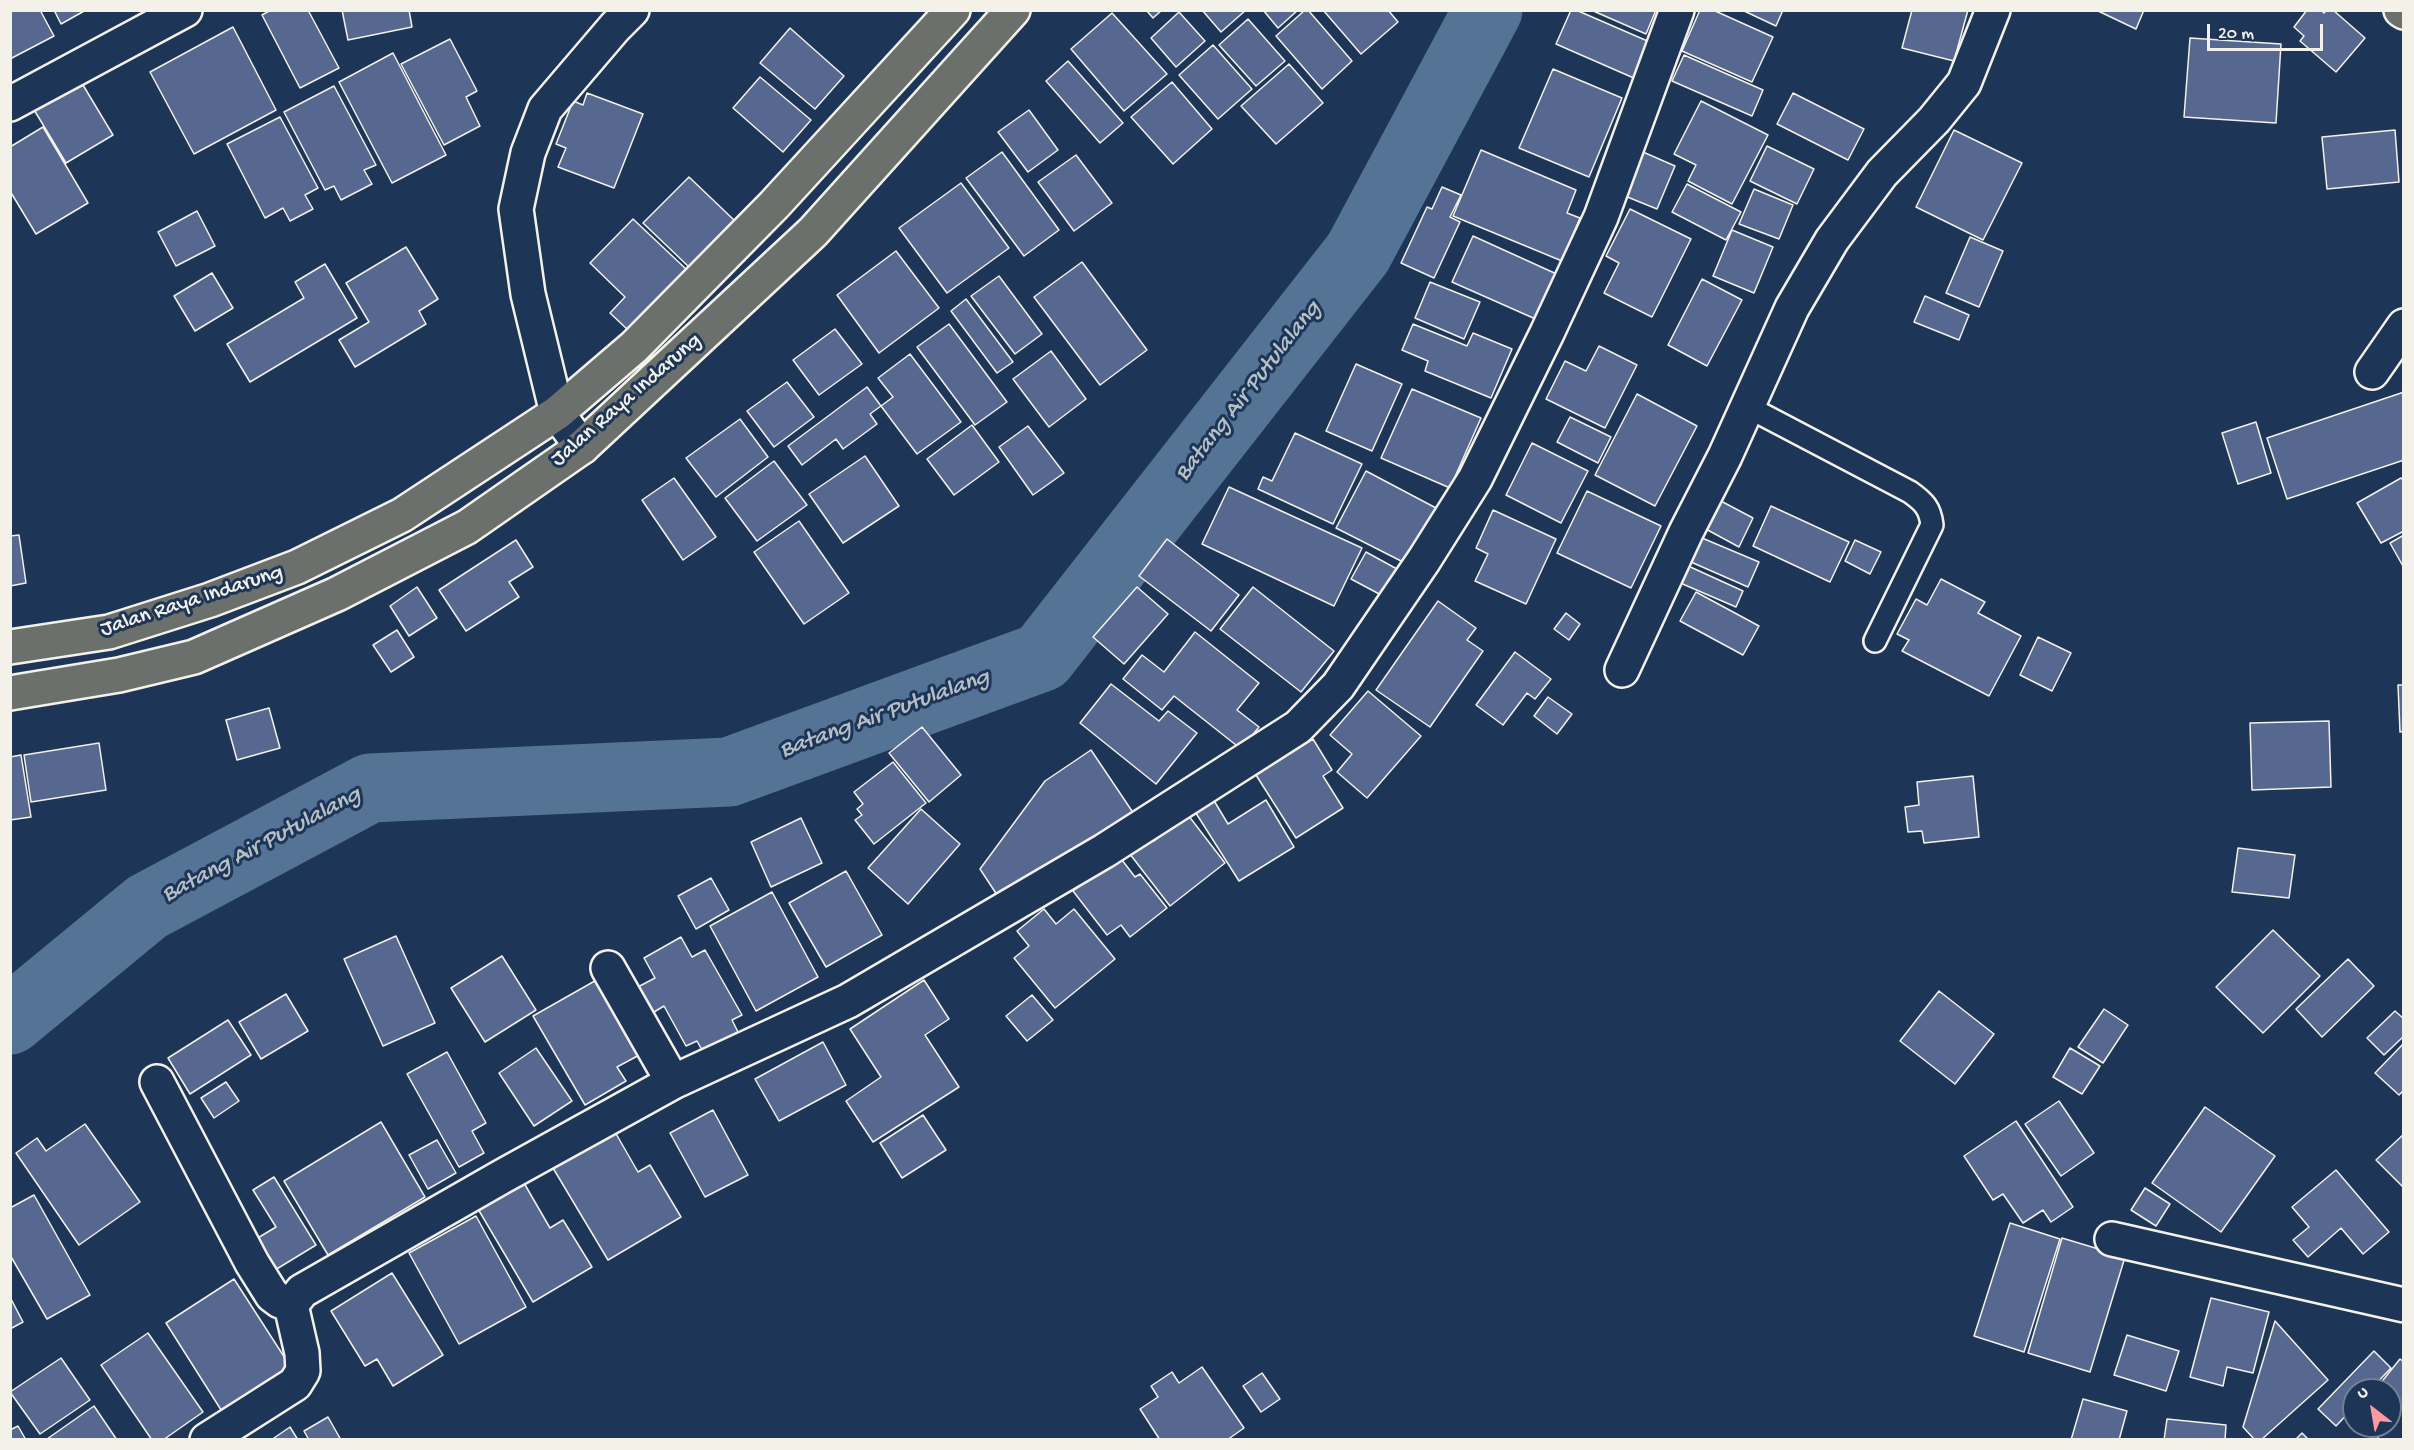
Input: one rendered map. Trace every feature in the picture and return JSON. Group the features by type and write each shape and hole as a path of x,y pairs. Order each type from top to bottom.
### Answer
{"highway":[{"name":"Jalan Raya Indarung","path":"10,647 109,632 210,600 297,567 402,515 557,413 634,347 774,205 954,10"},
{"name":"Jalan Raya Indarung","path":"10,693 119,675 194,657 337,594 466,527 582,447 813,232 1013,10"},
{"path":"908,62 940,90"}],"street":[{"path":"10,104 185,10"},
{"path":"582,447 557,413 528,294 516,209 528,153 546,109 632,10"},
{"path":"291,1305 302,1292 322,1278 673,1082 848,1001 1104,851 1298,727 1338,686 1418,569 1475,479 1601,217 1677,10"},
{"path":"1622,670 1686,531 1748,407 1792,308 1832,240 1882,173 1934,120 1964,83 1993,10"},
{"path":"2372,372 2403,326"},
{"path":"608,968 673,1082"},
{"path":"157,1082 252,1263 272,1295 291,1305"},
{"path":"2112,1239 2403,1305"},
{"path":"207,1440 295,1384 303,1371 302,1353 291,1305"}],"lane":[{"path":"1748,407 1910,492 1924,501 1930,512 1932,525 1875,641"}],"building":[{"path":"10,10 40,10 54,36 10,59"},
{"path":"54,10 86,10 61,24"},
{"path":"271,10 308,10 339,68 300,88 262,15"},
{"path":"342,10 409,10 412,27 348,40"},
{"path":"1146,10 1162,10 1153,18"},
{"path":"1202,10 1246,10 1221,32"},
{"path":"1263,10 1298,10 1278,28"},
{"path":"1305,10 1308,10 1352,61 1322,89 1276,36"},
{"path":"1323,10 1388,10 1398,22 1361,54"},
{"path":"1571,10 1576,10 1652,43 1636,79 1556,44"},
{"path":"1591,10 1656,10 1646,34"},
{"path":"1700,10 1713,10 1773,37 1752,82 1682,51"},
{"path":"1742,10 1783,10 1776,26"},
{"path":"1912,10 1968,10 1954,61 1902,48"},
{"path":"2096,10 2144,10 2136,29"},
{"path":"2307,10 2321,10 2324,13 2326,10 2333,10 2365,38 2336,72 2300,41 2304,36 2294,27"},
{"path":"1179,12 1205,41 1176,67 1151,38"},
{"path":"1112,13 1167,74 1124,111 1071,49"},
{"path":"1248,19 1285,61 1256,86 1219,45"},
{"path":"233,27 276,110 194,154 150,72"},
{"path":"790,28 844,76 815,109 760,63"},
{"path":"2190,38 2281,44 2276,123 2184,117"},
{"path":"450,39 477,91 466,97 480,126 444,145 401,64"},
{"path":"1213,45 1252,89 1218,119 1179,75"},
{"path":"393,53 446,155 392,183 339,82"},
{"path":"1684,55 1763,90 1752,116 1672,81"},
{"path":"1068,61 1123,123 1100,143 1046,81"},
{"path":"1289,64 1323,103 1276,144 1241,106"},
{"path":"1553,69 1622,98 1589,177 1519,148"},
{"path":"760,77 811,120 783,152 733,108"},
{"path":"80,80 113,135 66,163 33,108"},
{"path":"1172,82 1212,129 1173,164 1131,117"},
{"path":"334,86 376,165 364,170 372,184 341,200 334,186 325,190 284,112"},
{"path":"587,93 643,114 614,188 558,167 566,148 556,144 573,101 583,105"},
{"path":"1793,93 1864,129 1848,160 1777,124"},
{"path":"1701,101 1768,135 1732,204 1688,181 1696,165 1674,154"},
{"path":"1029,110 1058,150 1028,172 998,132"},
{"path":"280,117 318,188 305,195 313,209 290,221 283,208 265,218 227,144"},
{"path":"43,127 88,203 36,234 10,191 10,147"},
{"path":"1954,130 2022,163 1983,240 1916,207"},
{"path":"2395,130 2399,182 2327,189 2322,137"},
{"path":"1767,146 1814,169 1797,204 1750,181"},
{"path":"1481,150 1576,190 1567,213 1580,218 1562,261 1453,216"},
{"path":"1002,152 1059,230 1024,256 966,178"},
{"path":"1643,152 1675,166 1657,209 1625,196"},
{"path":"1076,155 1112,203 1074,231 1038,182"},
{"path":"689,177 734,220 689,267 643,223"},
{"path":"961,183 1009,248 947,293 899,228"},
{"path":"1687,184 1741,212 1726,240 1672,212"},
{"path":"1442,187 1461,195 1450,217 1460,222 1434,278 1401,263 1427,207 1432,209"},
{"path":"1754,189 1793,205 1779,239 1739,224"},
{"path":"1630,209 1691,239 1652,317 1604,293 1619,263 1606,256"},
{"path":"197,211 215,246 176,266 158,232"},
{"path":"633,219 686,269 628,330 610,313 625,297 590,263"},
{"path":"1732,230 1773,247 1754,293 1713,276"},
{"path":"1473,236 1561,276 1540,321 1452,282"},
{"path":"1970,237 2003,251 1979,307 1946,293"},
{"path":"406,247 438,299 419,311 426,324 355,367 339,340 369,322 346,283"},
{"path":"896,251 939,308 879,353 837,295"},
{"path":"1082,262 1147,350 1100,385 1034,297"},
{"path":"325,264 357,318 250,382 227,344 304,298 295,282"},
{"path":"212,273 233,308 195,331 174,296"},
{"path":"999,276 1042,334 1015,354 971,296"},
{"path":"1702,279 1742,300 1707,366 1668,345"},
{"path":"1430,282 1480,302 1464,339 1415,318"},
{"path":"1925,296 1969,315 1959,340 1914,322"},
{"path":"966,299 1013,362 997,373 951,311"},
{"path":"949,324 1007,402 975,425 917,347"},
{"path":"1413,324 1467,346 1473,333 1512,349 1491,398 1425,371 1428,361 1402,350"},
{"path":"835,329 862,364 819,395 793,360"},
{"path":"1599,346 1637,365 1605,428 1546,399 1565,361 1586,371"},
{"path":"1051,351 1086,399 1049,427 1013,379"},
{"path":"910,354 961,422 917,454 881,406 893,397 878,378"},
{"path":"1356,364 1402,384 1372,451 1326,431"},
{"path":"787,382 814,417 774,447 747,411"},
{"path":"867,387 881,406 870,414 877,424 843,449 836,439 802,465 788,446"},
{"path":"1412,389 1481,418 1450,488 1381,458"},
{"path":"2404,392 2404,460 2287,499 2267,438"},
{"path":"1637,394 1697,426 1655,506 1595,475"},
{"path":"1570,417 1611,437 1598,463 1557,442"},
{"path":"740,419 768,457 716,497 686,458"},
{"path":"2256,422 2271,473 2238,484 2222,433"},
{"path":"972,425 999,462 954,495 927,459"},
{"path":"1028,426 1064,473 1033,495 999,447"},
{"path":"1295,433 1362,464 1333,524 1258,489 1263,477 1272,481"},
{"path":"1532,443 1588,471 1561,523 1506,495"},
{"path":"865,456 899,506 843,543 809,494"},
{"path":"774,461 807,505 757,541 725,498"},
{"path":"1366,471 1436,508 1407,564 1336,528"},
{"path":"674,478 716,537 683,560 642,500"},
{"path":"2401,478 2404,481 2404,531 2381,543 2357,503"},
{"path":"1229,487 1362,548 1334,606 1202,544"},
{"path":"1587,491 1661,526 1631,588 1557,553"},
{"path":"1719,500 1753,518 1739,547 1704,528"},
{"path":"1771,506 1849,542 1830,582 1753,546"},
{"path":"1493,510 1556,539 1526,604 1475,581 1488,554 1476,548"},
{"path":"799,521 849,593 804,624 754,552"},
{"path":"19,535 26,583 10,586 10,536"},
{"path":"2404,535 2404,568 2390,543"},
{"path":"1702,538 1759,562 1748,587 1691,562"},
{"path":"1167,539 1239,595 1211,631 1139,576"},
{"path":"516,540 533,567 509,582 519,597 466,631 439,590"},
{"path":"1855,540 1881,552 1870,574 1845,561"},
{"path":"1366,552 1397,569 1383,596 1351,579"},
{"path":"1686,565 1743,591 1736,607 1678,582"},
{"path":"1941,579 1985,602 1978,613 2021,636 1989,696 1902,651 1909,640 1897,634 1916,599 1927,605"},
{"path":"417,587 437,618 409,636 390,606"},
{"path":"1137,587 1168,614 1124,664 1093,637"},
{"path":"1253,587 1334,651 1301,692 1220,629"},
{"path":"1696,592 1759,626 1743,655 1680,621"},
{"path":"1438,601 1476,628 1467,640 1483,651 1430,727 1376,690"},
{"path":"1566,613 1580,624 1569,640 1554,629"},
{"path":"397,630 414,657 391,672 373,645"},
{"path":"1195,632 1259,683 1237,710 1259,727 1241,749 1174,696 1162,710 1123,679 1142,655 1164,672"},
{"path":"2038,637 2071,653 2052,691 2020,675"},
{"path":"1515,652 1551,679 1535,699 1527,693 1503,725 1476,705"},
{"path":"1111,684 1159,721 1168,711 1197,733 1156,784 1080,723"},
{"path":"2398,685 2404,685 2404,731 2400,732"},
{"path":"1368,691 1421,736 1367,798 1337,772 1352,754 1330,735"},
{"path":"1548,697 1572,714 1557,734 1534,716"},
{"path":"269,708 280,748 237,760 226,720"},
{"path":"2329,721 2331,787 2252,790 2250,723"},
{"path":"922,727 961,775 929,802 889,753"},
{"path":"1313,739 1332,770 1323,776 1343,808 1296,838 1256,775"},
{"path":"99,743 106,790 31,802 24,755"},
{"path":"1091,750 1134,814 1001,901 980,869 1045,781"},
{"path":"21,755 31,817 10,820 10,757"},
{"path":"893,762 926,803 874,844 855,820 862,815 857,809 863,804 854,792"},
{"path":"1973,776 1979,837 1924,843 1922,831 1908,832 1905,807 1919,805 1917,782"},
{"path":"1213,799 1228,824 1266,800 1294,847 1239,881 1194,810"},
{"path":"921,809 960,844 908,904 868,868"},
{"path":"1188,815 1225,863 1170,906 1126,849 1147,833 1154,841"},
{"path":"801,818 822,863 771,887 751,842"},
{"path":"2238,848 2295,855 2289,898 2232,892"},
{"path":"1119,856 1135,877 1140,874 1167,908 1130,937 1121,925 1107,935 1073,891"},
{"path":"846,871 882,935 826,967 789,903"},
{"path":"711,878 729,910 696,929 678,896"},
{"path":"772,892 818,977 756,1011 710,926"},
{"path":"1044,909 1056,924 1074,909 1115,959 1055,1008 1014,958 1029,946 1017,931"},
{"path":"2273,930 2320,976 2263,1033 2216,987"},
{"path":"396,936 435,1023 383,1046 344,959"},
{"path":"681,937 692,957 705,950 742,1015 732,1020 738,1032 703,1052 697,1041 686,1046 664,1006 649,1015 634,989 655,978 644,958"},
{"path":"502,956 536,1010 485,1042 451,988"},
{"path":"2348,959 2374,986 2322,1037 2296,1009"},
{"path":"600,978 643,1053 617,1067 626,1081 585,1105 533,1016"},
{"path":"924,980 949,1019 925,1035 959,1087 873,1142 846,1101 881,1077 850,1029"},
{"path":"1939,991 1994,1034 1955,1084 1900,1041"},
{"path":"286,994 308,1031 261,1059 239,1022"},
{"path":"1032,995 1053,1020 1027,1041 1006,1016"},
{"path":"2104,1009 2128,1025 2103,1063 2078,1047"},
{"path":"2395,1011 2404,1019 2404,1036 2384,1055 2367,1038"},
{"path":"228,1020 251,1055 190,1094 168,1058"},
{"path":"823,1042 846,1085 779,1121 755,1079"},
{"path":"2404,1043 2404,1090 2399,1095 2375,1073"},
{"path":"536,1048 572,1101 534,1126 499,1073"},
{"path":"2070,1048 2100,1066 2082,1094 2053,1077"},
{"path":"447,1052 486,1123 472,1131 484,1153 459,1167 407,1074"},
{"path":"226,1082 239,1101 214,1118 201,1098"},
{"path":"2059,1101 2094,1153 2061,1176 2025,1124"},
{"path":"2205,1107 2275,1156 2221,1232 2152,1183"},
{"path":"713,1110 748,1175 705,1197 670,1133"},
{"path":"923,1115 946,1150 902,1178 880,1143"},
{"path":"2016,1121 2073,1207 2051,1222 2043,1210 2023,1223 2003,1194 1993,1200 1964,1156"},
{"path":"381,1122 425,1197 328,1255 284,1181"},
{"path":"85,1124 140,1202 79,1245 16,1153 37,1138 46,1151"},
{"path":"615,1132 638,1172 650,1165 681,1217 608,1260 553,1168"},
{"path":"2404,1134 2404,1188 2376,1160"},
{"path":"437,1140 456,1173 428,1189 409,1155"},
{"path":"2336,1170 2389,1232 2363,1254 2341,1228 2308,1257 2293,1240 2309,1227 2292,1207"},
{"path":"274,1177 316,1245 275,1270 256,1239 276,1227 253,1190"},
{"path":"524,1183 550,1228 563,1220 592,1267 533,1302 478,1209"},
{"path":"2145,1188 2170,1204 2156,1226 2131,1210"},
{"path":"34,1195 90,1295 47,1319 10,1255 10,1208"},
{"path":"476,1216 526,1307 459,1344 409,1253"},
{"path":"2010,1223 2060,1239 2024,1352 1974,1336"},
{"path":"2062,1238 2125,1257 2090,1372 2028,1353"},
{"path":"392,1273 443,1355 393,1386 377,1359 365,1366 331,1311"},
{"path":"234,1279 292,1369 223,1413 166,1323"},
{"path":"10,1297 23,1322 10,1329"},
{"path":"2211,1298 2269,1312 2253,1373 2227,1367 2223,1386 2190,1377"},
{"path":"2275,1321 2328,1380 2261,1440 2255,1440 2243,1427"},
{"path":"148,1333 203,1412 163,1440 152,1440 101,1365"},
{"path":"2127,1335 2179,1351 2166,1391 2114,1375"},
{"path":"2374,1351 2391,1368 2381,1378 2348,1378"},
{"path":"61,1358 90,1400 40,1434 10,1392"},
{"path":"2400,1359 2404,1362 2404,1405 2402,1407 2402,1378 2385,1378"},
{"path":"1202,1367 1244,1428 1227,1440 1160,1440 1140,1409 1158,1397 1151,1386 1172,1372 1179,1383"},
{"path":"1262,1373 1280,1399 1261,1412 1243,1386"},
{"path":"2342,1384 2342,1420 2336,1426 2318,1409"},
{"path":"2083,1399 2127,1411 2119,1440 2071,1440"},
{"path":"94,1406 117,1440 47,1439"},
{"path":"328,1417 341,1440 309,1440 304,1431"},
{"path":"2167,1419 2226,1425 2225,1440 2164,1440"},
{"path":"18,1426 26,1440 10,1440 10,1430"},
{"path":"290,1427 298,1440 271,1440"},
{"path":"2302,1433 2309,1440 2295,1440"}],"waterway":[{"name":"Batang Air Putulalang","path":"10,1020 147,907 370,788 729,772 1042,657 1358,253 1488,10"}]}
